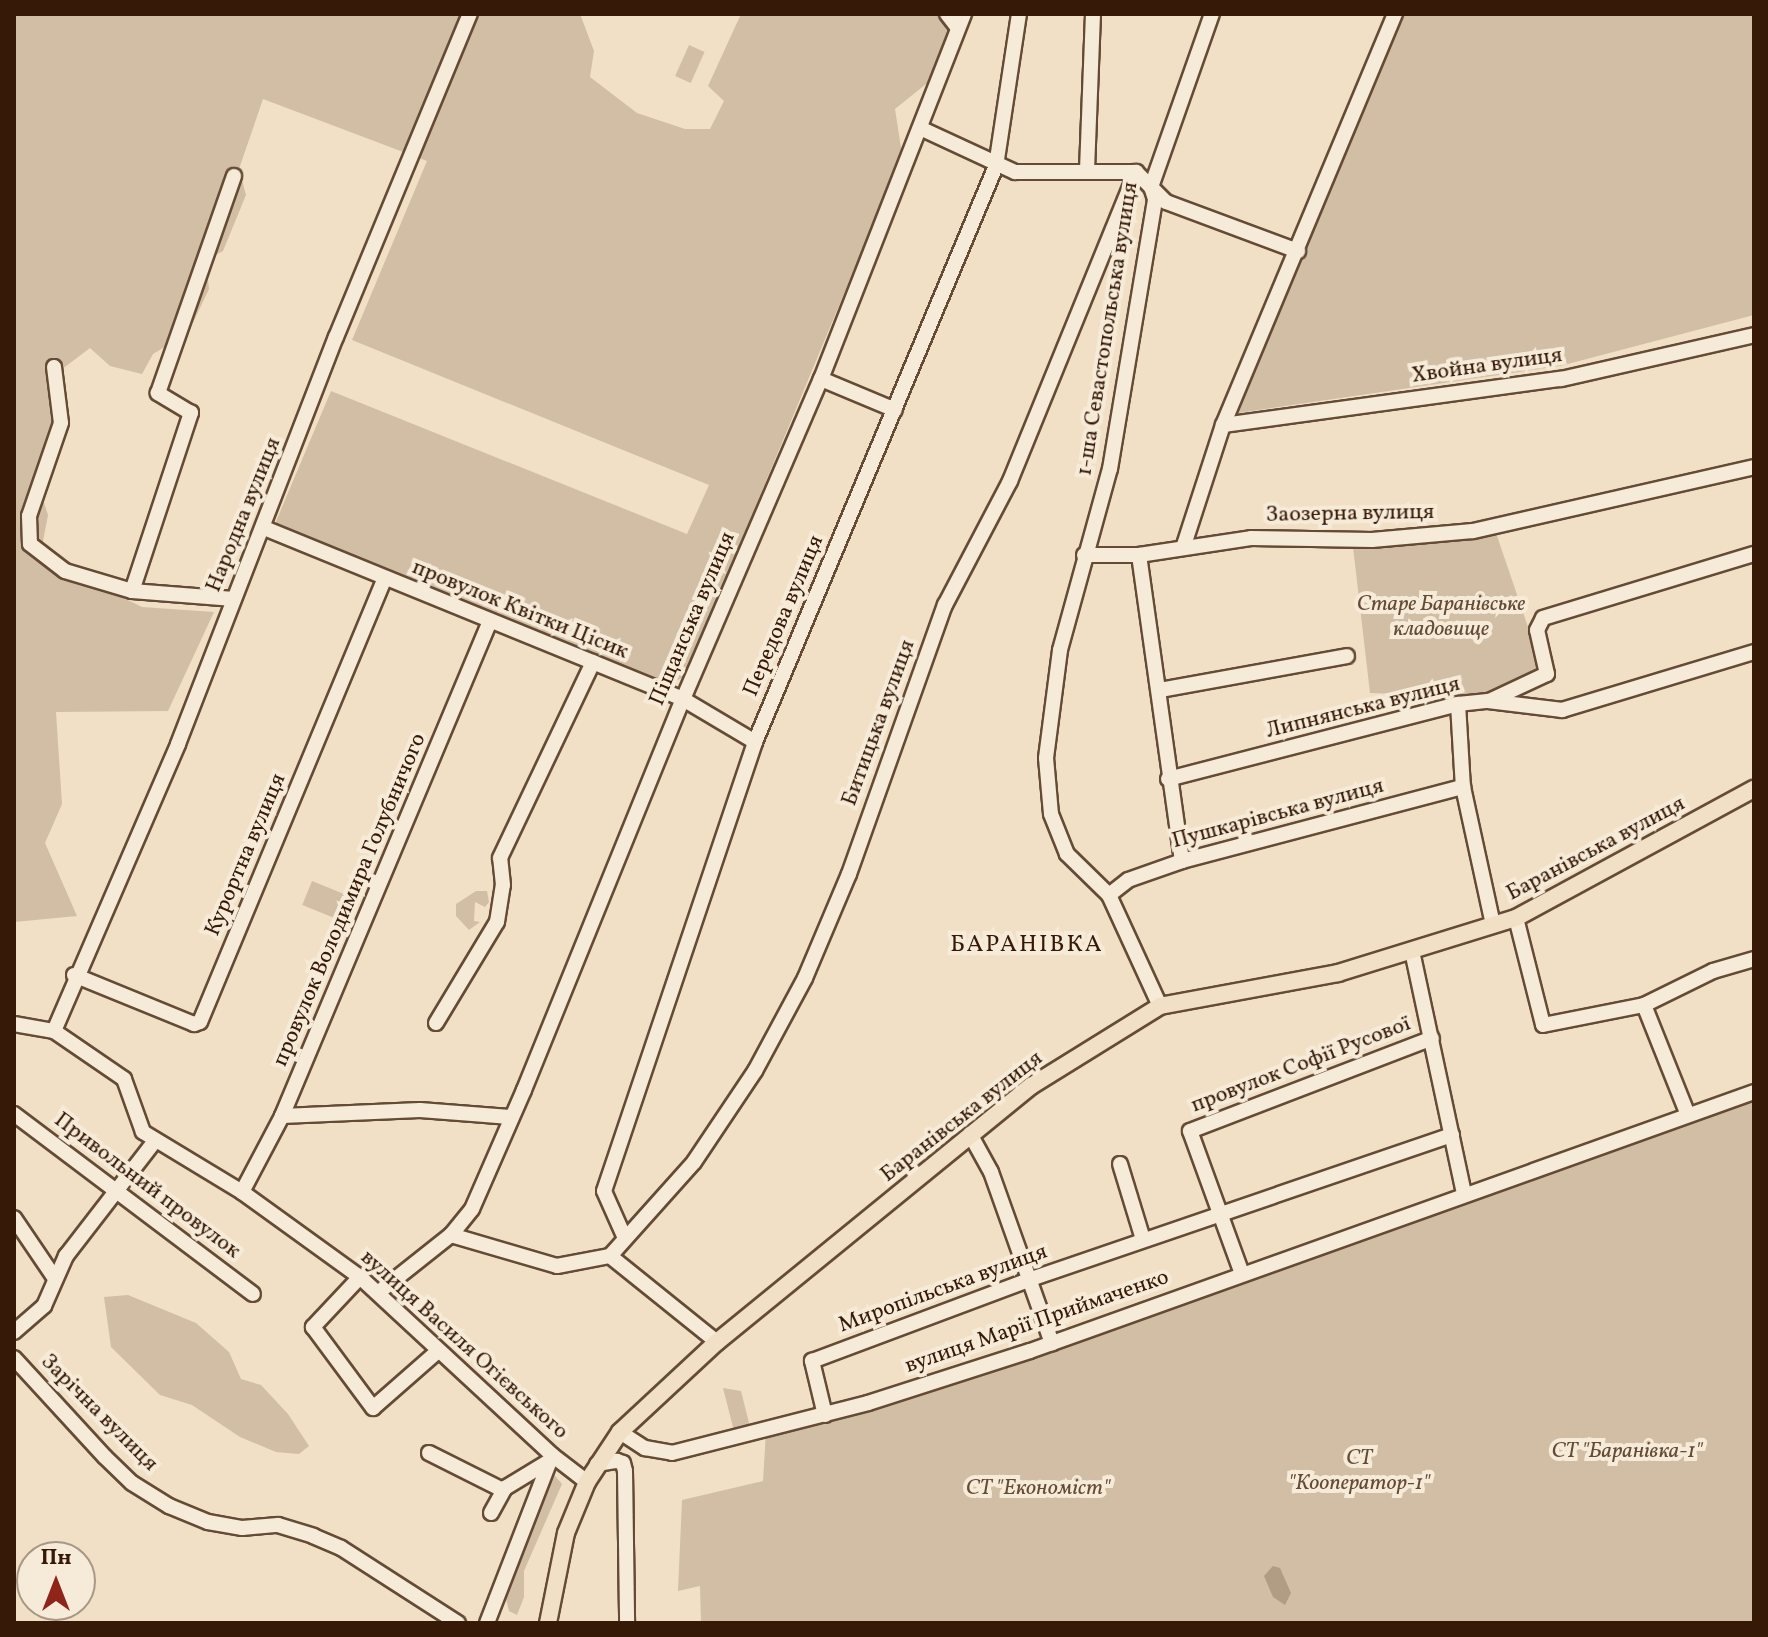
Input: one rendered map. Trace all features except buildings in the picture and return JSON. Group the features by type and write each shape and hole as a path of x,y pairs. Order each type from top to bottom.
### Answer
{"main road":[{"name":"Баранівська вулиця","path":"548,1623 566,1533 587,1482 620,1432 717,1342 1031,1086 1160,1006 1298,982 1516,918 1754,789"}],"street":[{"name":"Народна вулиця","path":"54,1031 74,975 178,744 336,337 470,14"},
{"path":"947,14 960,20"},
{"name":"Передова вулиця","path":"624,1236 604,1191 755,742 996,166 1019,14"},
{"path":"1087,170 1093,14"},
{"name":"1-ша Севастопольська вулиця","path":"1160,1006 1109,895 1067,854 1051,814 1047,772 1060,650 1110,469 1155,199 1151,187 1212,14"},
{"path":"1184,545 1223,425 1395,14"},
{"name":"Піщанська вулиця","path":"379,1292 451,1235 472,1209 683,699 821,379 960,20"},
{"path":"920,128 996,166 1015,172 1136,172 1166,202 1298,251"},
{"name":"Битицька вулиця","path":"610,1256 624,1236 661,1205 694,1162 755,1071 805,978 849,874 945,605 1010,481 1136,172"},
{"path":"132,591 191,413 158,393 234,176"},
{"name":"Хвойна вулиця","path":"1223,425 1561,379 1754,335"},
{"path":"54,367 61,423 29,516 30,544 65,571 132,591 234,599"},
{"path":"821,379 895,410"},
{"name":"Заозерна вулиця","path":"1084,555 1139,555 1184,545 1251,538 1372,540 1473,531 1754,467"},
{"name":"провулок Квітки Цісик","path":"264,528 683,699 755,742"},
{"path":"1488,701 1547,674 1537,630 1543,618 1754,554"},
{"path":"1139,555 1160,690 1168,779 1182,861"},
{"name":"Курортна вулиця","path":"74,975 194,1024 200,1022 384,579"},
{"name":"провулок Володимира Голубничого","path":"242,1192 282,1116 490,621"},
{"name":"Липнянська вулиця","path":"1168,779 1458,704 1488,701 1562,710 1754,652"},
{"path":"1160,690 1347,656"},
{"path":"436,1023 497,922 503,885 500,858 593,662"},
{"path":"1458,704 1463,787 1493,925"},
{"name":"Пушкарівська вулиця","path":"1109,895 1128,880 1182,861 1463,787"},
{"path":"1516,918 1543,1025 1644,1005 1713,971 1754,959"},
{"path":"1412,951 1464,1194"},
{"path":"1644,1005 1688,1115"},
{"name":"вулиця Василя Огієвського","path":"14,1024 54,1031 124,1079 135,1116 154,1142 242,1192 360,1277 550,1459 587,1482"},
{"name":"провулок Софії Русової","path":"1241,1271 1190,1131 1432,1038"},
{"name":"вулиця Марії Приймаченко","path":"620,1432 645,1448 672,1453 825,1415 1052,1343 1241,1271 1754,1092"},
{"path":"282,1116 420,1110 510,1117"},
{"name":"Привольний провулок","path":"14,1114 118,1188 253,1294"},
{"path":"970,1134 991,1172 1052,1343"},
{"name":"Миропільська вулиця","path":"825,1415 812,1361 1143,1239 1452,1135"},
{"path":"14,1332 44,1306 54,1277 154,1142"},
{"path":"1120,1164 1143,1239"},
{"path":"14,1218 54,1277"},
{"path":"451,1235 557,1266 610,1256 717,1342"},
{"path":"360,1277 313,1327 373,1408 438,1351"},
{"name":"Зарічна вулиця","path":"14,1358 105,1457 169,1506 208,1522 242,1528 278,1525 313,1536 341,1548 458,1623"},
{"path":"620,1432 627,1623"},
{"path":"429,1453 503,1490"},
{"path":"491,1513 503,1490 550,1459"},
{"path":"487,1623 550,1459"},
{"path":"597,1464 623,1463"}],"green space":[{"path":"14,14 580,14 594,51 590,77 637,113 685,129 710,129 724,101 708,86 741,14 957,14 931,80 895,109 902,154 685,676 667,686 274,526 331,391 687,534 709,485 352,340 427,161 263,99 239,169 246,195 223,251 206,260 209,289 188,333 153,354 142,374 110,366 90,348 53,376 58,424 38,484 48,515 40,557 142,607 214,612 168,711 56,712 62,804 45,843 77,916 14,922"},
{"path":"1399,14 1754,14 1754,315 1560,366 1231,414"},
{"path":"689,45 705,52 691,83 675,76"},
{"name":"Старе Баранівське кладовище","path":"1496,533 1543,671 1486,697 1370,693 1353,547"},
{"path":"312,881 355,898 345,922 302,905"},
{"path":"476,891 487,891 489,902 485,907 475,902 474,921 480,922 469,930 456,916 456,904"},
{"path":"1754,1092 1754,1623 701,1623 700,1586 678,1591 682,1500 763,1481 766,1432 868,1403"},
{"path":"128,1295 196,1323 229,1352 241,1379 261,1385 288,1414 309,1446 299,1454 276,1452 240,1437 192,1405 160,1395 111,1347 104,1297"},
{"path":"723,1388 741,1391 750,1427 734,1431"},
{"path":"550,1470 562,1484 524,1571 524,1597 517,1615 509,1611 506,1599"}],"shaded area":[{"path":"1273,1566 1280,1568 1291,1593 1285,1605 1273,1597 1264,1576"}],"district":[{"name":"БАРАНІВКА","path":"1027,946"}],"park label":[{"name":"СТ \"Баранівка-1\"","path":"1627,1452"},
{"name":"СТ \"Кооператор-1\"","path":"1359,1470"},
{"name":"СТ \"Економіст\"","path":"1038,1489"}]}
